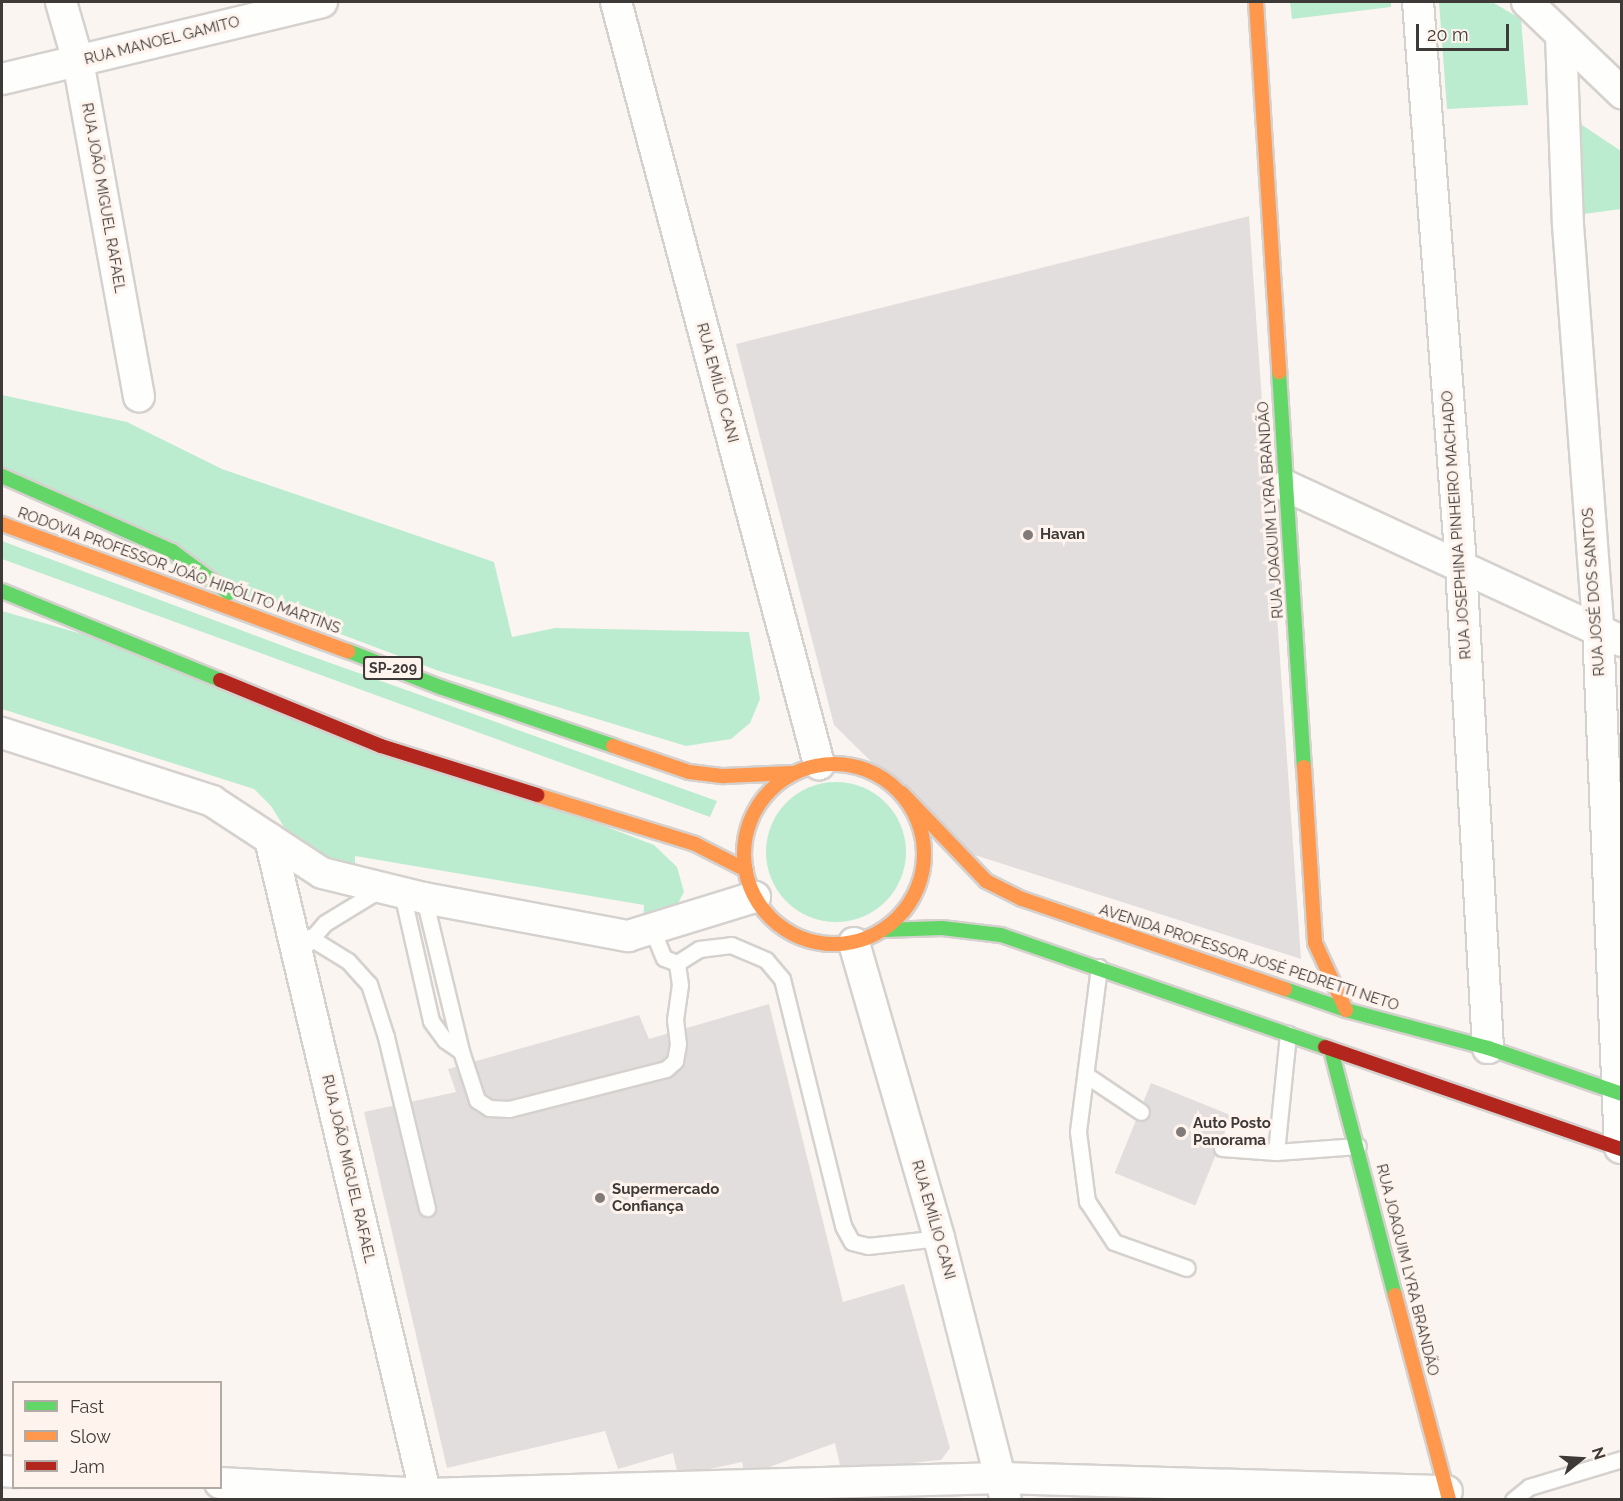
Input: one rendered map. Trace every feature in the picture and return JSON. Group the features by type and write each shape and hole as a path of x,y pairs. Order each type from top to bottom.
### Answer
{"main road":[{"name":"RUA JOAQUIM LYRA BRANDÃO","path":"1256,2 1315,943 1346,1010"},
{"path":"2,476 172,550 254,613"},
{"name":"RODOVIA PROFESSOR JOÃO HIPÓLITO MARTINS","path":"2,524 254,613 440,687 689,772 724,776 805,769"},
{"path":"2,591 381,746 695,844 750,883 772,920 796,936 823,944 854,943 883,930 906,909 921,882 926,860 918,819 902,793 877,774 847,764 805,769 769,790 753,814 745,841 750,883"},
{"path":"35,621 113,637"},
{"name":"AVENIDA PROFESSOR JOSÉ PEDRETTI NETO","path":"902,793 986,881 1022,899 1346,1010 1488,1048 1621,1094"},
{"path":"883,930 942,928 1001,935 1621,1148"},
{"name":"RUA JOAQUIM LYRA BRANDÃO","path":"1331,1050 1448,1495"}],"street":[{"name":"RUA JOÃO MIGUEL RAFAEL","path":"61,2 78,61 139,396"},
{"name":"RUA MANOEL GAMITO","path":"2,79 322,2"},
{"name":"RUA EMÍLIO CANI","path":"616,2 805,769"},
{"name":"RUA JOSEPHINA PINHEIRO MACHADO","path":"1418,2 1461,565 1488,1048"},
{"path":"1527,2 1622,93"},
{"name":"RUA JOSÉ DOS SANTOS","path":"1561,35 1568,225 1610,634 1621,1148"},
{"path":"1286,486 1610,634"},
{"path":"2,733 212,801 322,873 403,893 628,936 652,929 750,883"},
{"name":"RUA JOÃO MIGUEL RAFAEL","path":"270,839 304,948 426,1497"},
{"name":"RUA EMÍLIO CANI","path":"854,943 939,1239 1003,1489"},
{"path":"222,1483 426,1497 1003,1489 1448,1495"}],"lane":[{"path":"304,948 403,893"},
{"path":"403,893 431,1021 445,1040 461,1051"},
{"path":"403,893 477,1100 489,1107 509,1109 666,1069 675,1061 678,1044 675,1020 680,985 677,963"},
{"path":"652,929 664,958 677,963"},
{"path":"677,963 699,949 731,945 766,960 782,979 843,1226 852,1242 868,1246 939,1239"},
{"path":"304,948 348,961 369,984 386,1037 427,1208"},
{"path":"1099,967 1078,1132 1087,1201 1114,1242 1187,1268"},
{"path":"1276,1152 1288,1034"},
{"path":"1086,1075 1141,1112"},
{"path":"1222,1148 1276,1152 1358,1146"},
{"path":"1513,1500 1529,1487 1622,1459"}],"green space":[{"path":"1290,2 1391,2 1391,7 1292,19"},
{"path":"1439,2 1492,2 1521,19 1528,105 1447,109"},
{"path":"1573,119 1621,151 1621,209 1584,214 1577,211"},
{"path":"2,395 127,422 222,469 494,562 512,637 555,628 749,632 760,699 750,723 731,739 686,746 439,671 231,593 2,482"},
{"path":"2,541 294,650 717,801 710,817 2,559"},
{"path":"2,611 169,659 654,845 677,867 684,892 673,913 643,922 644,905 355,856 355,875 294,843 271,806 254,789 2,709"},
{"path":"836,782 863,787 886,802 901,825 906,852 901,879 886,902 863,917 836,922 809,917 786,902 771,879 766,852 771,825 786,802 809,787"}],"building":[{"name":"Havan","path":"1249,216 1301,959 962,851 834,725 736,344"},
{"name":"Supermercado Confiança","path":"769,1004 843,1302 904,1284 950,1448 941,1460 841,1470 835,1443 745,1476 742,1462 678,1476 673,1453 618,1469 605,1431 447,1468 364,1112 456,1092 448,1069 639,1015 649,1039"},
{"name":"Auto Posto Panorama","path":"1151,1083 1232,1116 1195,1206 1115,1173"}],"traffic: fast":[{"path":"1279,372 1304,767"},
{"path":"2,476 172,551 229,593"},
{"path":"2,591 220,680"},
{"path":"348,651 440,687 613,746"},
{"path":"883,930 942,928 1001,935 1325,1047"},
{"path":"1285,989 1346,1010 1488,1048 1622,1094"},
{"path":"1331,1050 1395,1295"}],"traffic: slow":[{"path":"1256,2 1279,372"},
{"path":"2,524 348,651"},
{"path":"613,746 689,772 724,776 792,773"},
{"path":"834,764 868,771 884,779 898,790 909,804 917,820 924,854 917,888 909,904 898,918 884,929 868,937 834,944 800,937 784,929 770,918 759,904 751,888 744,854 751,820 759,804 770,790 784,779 800,771 834,764"},
{"path":"1304,767 1315,943 1346,1010"},
{"path":"902,793 986,881 1022,899 1285,989"},
{"path":"537,795 695,844 746,870"},
{"path":"1395,1295 1449,1500"}],"traffic: jam":[{"path":"220,680 381,746 537,795"},
{"path":"1325,1047 1622,1149"}],"place":[{"name":"Havan","path":"1028,535"},
{"name":"Auto Posto Panorama","path":"1181,1132"},
{"name":"Supermercado Confiança","path":"600,1198"}]}
